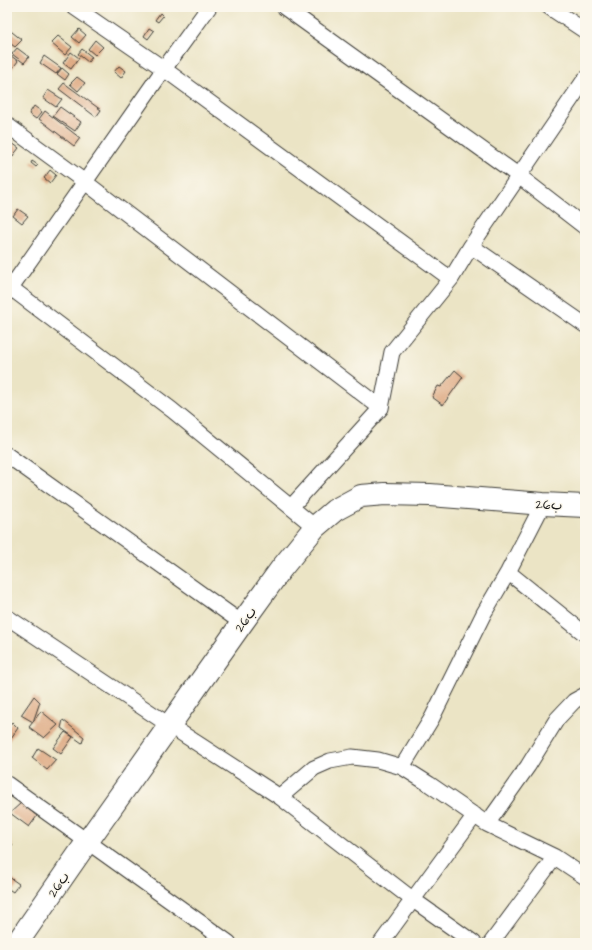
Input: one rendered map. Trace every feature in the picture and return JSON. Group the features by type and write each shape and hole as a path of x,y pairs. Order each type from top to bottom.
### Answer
{"highway":[{"name":"26ب","path":"17,943 169,725 281,569 315,527 334,510 361,496 385,494 430,495 585,506"}],"street":[{"path":"74,7 164,69 451,279"},
{"path":"209,7 8,289 172,410 315,527"},
{"path":"284,7 519,176 585,227"},
{"path":"549,7 585,31"},
{"path":"291,507 381,408 392,352 451,279 471,246 519,176 580,98 585,79"},
{"path":"7,125 85,182 381,408"},
{"path":"471,246 585,325"},
{"path":"7,455 242,623"},
{"path":"402,767 432,718 484,613 508,572 543,504"},
{"path":"508,572 585,634"},
{"path":"7,617 280,797 412,898 474,943"},
{"path":"381,943 412,898 528,766 557,719 574,701 585,695"},
{"path":"280,797 314,768 330,761 352,757 378,760 402,767 481,820 555,857 585,877"},
{"path":"7,784 229,943"},
{"path":"490,943 555,857"}],"building":[{"path":"160,13 163,16 158,22 155,20"},
{"path":"7,28 22,40 15,47 7,41"},
{"path":"149,28 154,31 148,39 144,36"},
{"path":"79,29 86,35 79,43 72,37"},
{"path":"58,36 72,47 65,55 51,43"},
{"path":"95,40 103,47 95,55 88,49"},
{"path":"17,48 29,57 24,63 12,54"},
{"path":"82,49 92,57 88,62 78,54"},
{"path":"71,52 79,58 71,69 63,63"},
{"path":"7,53 18,61 12,69 7,65"},
{"path":"44,56 61,68 56,74 40,63"},
{"path":"119,66 126,71 121,78 114,72"},
{"path":"62,68 69,74 65,80 57,74"},
{"path":"77,77 85,83 78,91 70,84"},
{"path":"64,83 101,110 96,117 59,89"},
{"path":"48,90 62,99 56,107 43,98"},
{"path":"34,106 42,112 36,119 29,114"},
{"path":"60,107 81,122 75,131 53,116"},
{"path":"45,111 80,138 74,146 39,119"},
{"path":"12,143 19,148 12,157 7,153 7,150"},
{"path":"32,161 38,165 36,167 31,163"},
{"path":"50,170 56,175 50,183 44,178"},
{"path":"7,202 11,205 7,211"},
{"path":"18,209 28,216 22,223 13,216"},
{"path":"455,370 463,377 443,405 432,397 438,386 441,387"},
{"path":"34,696 40,702 33,722 21,715"},
{"path":"41,711 58,725 44,738 29,727"},
{"path":"63,720 84,737 82,743 61,728"},
{"path":"12,722 18,728 9,741 7,739 7,729"},
{"path":"65,732 73,737 61,754 53,748"},
{"path":"38,748 56,760 47,770 32,758"},
{"path":"21,803 37,816 29,827 10,813"},
{"path":"7,841 13,845 7,852"},
{"path":"9,877 19,884 13,892 7,888 7,880"}]}
